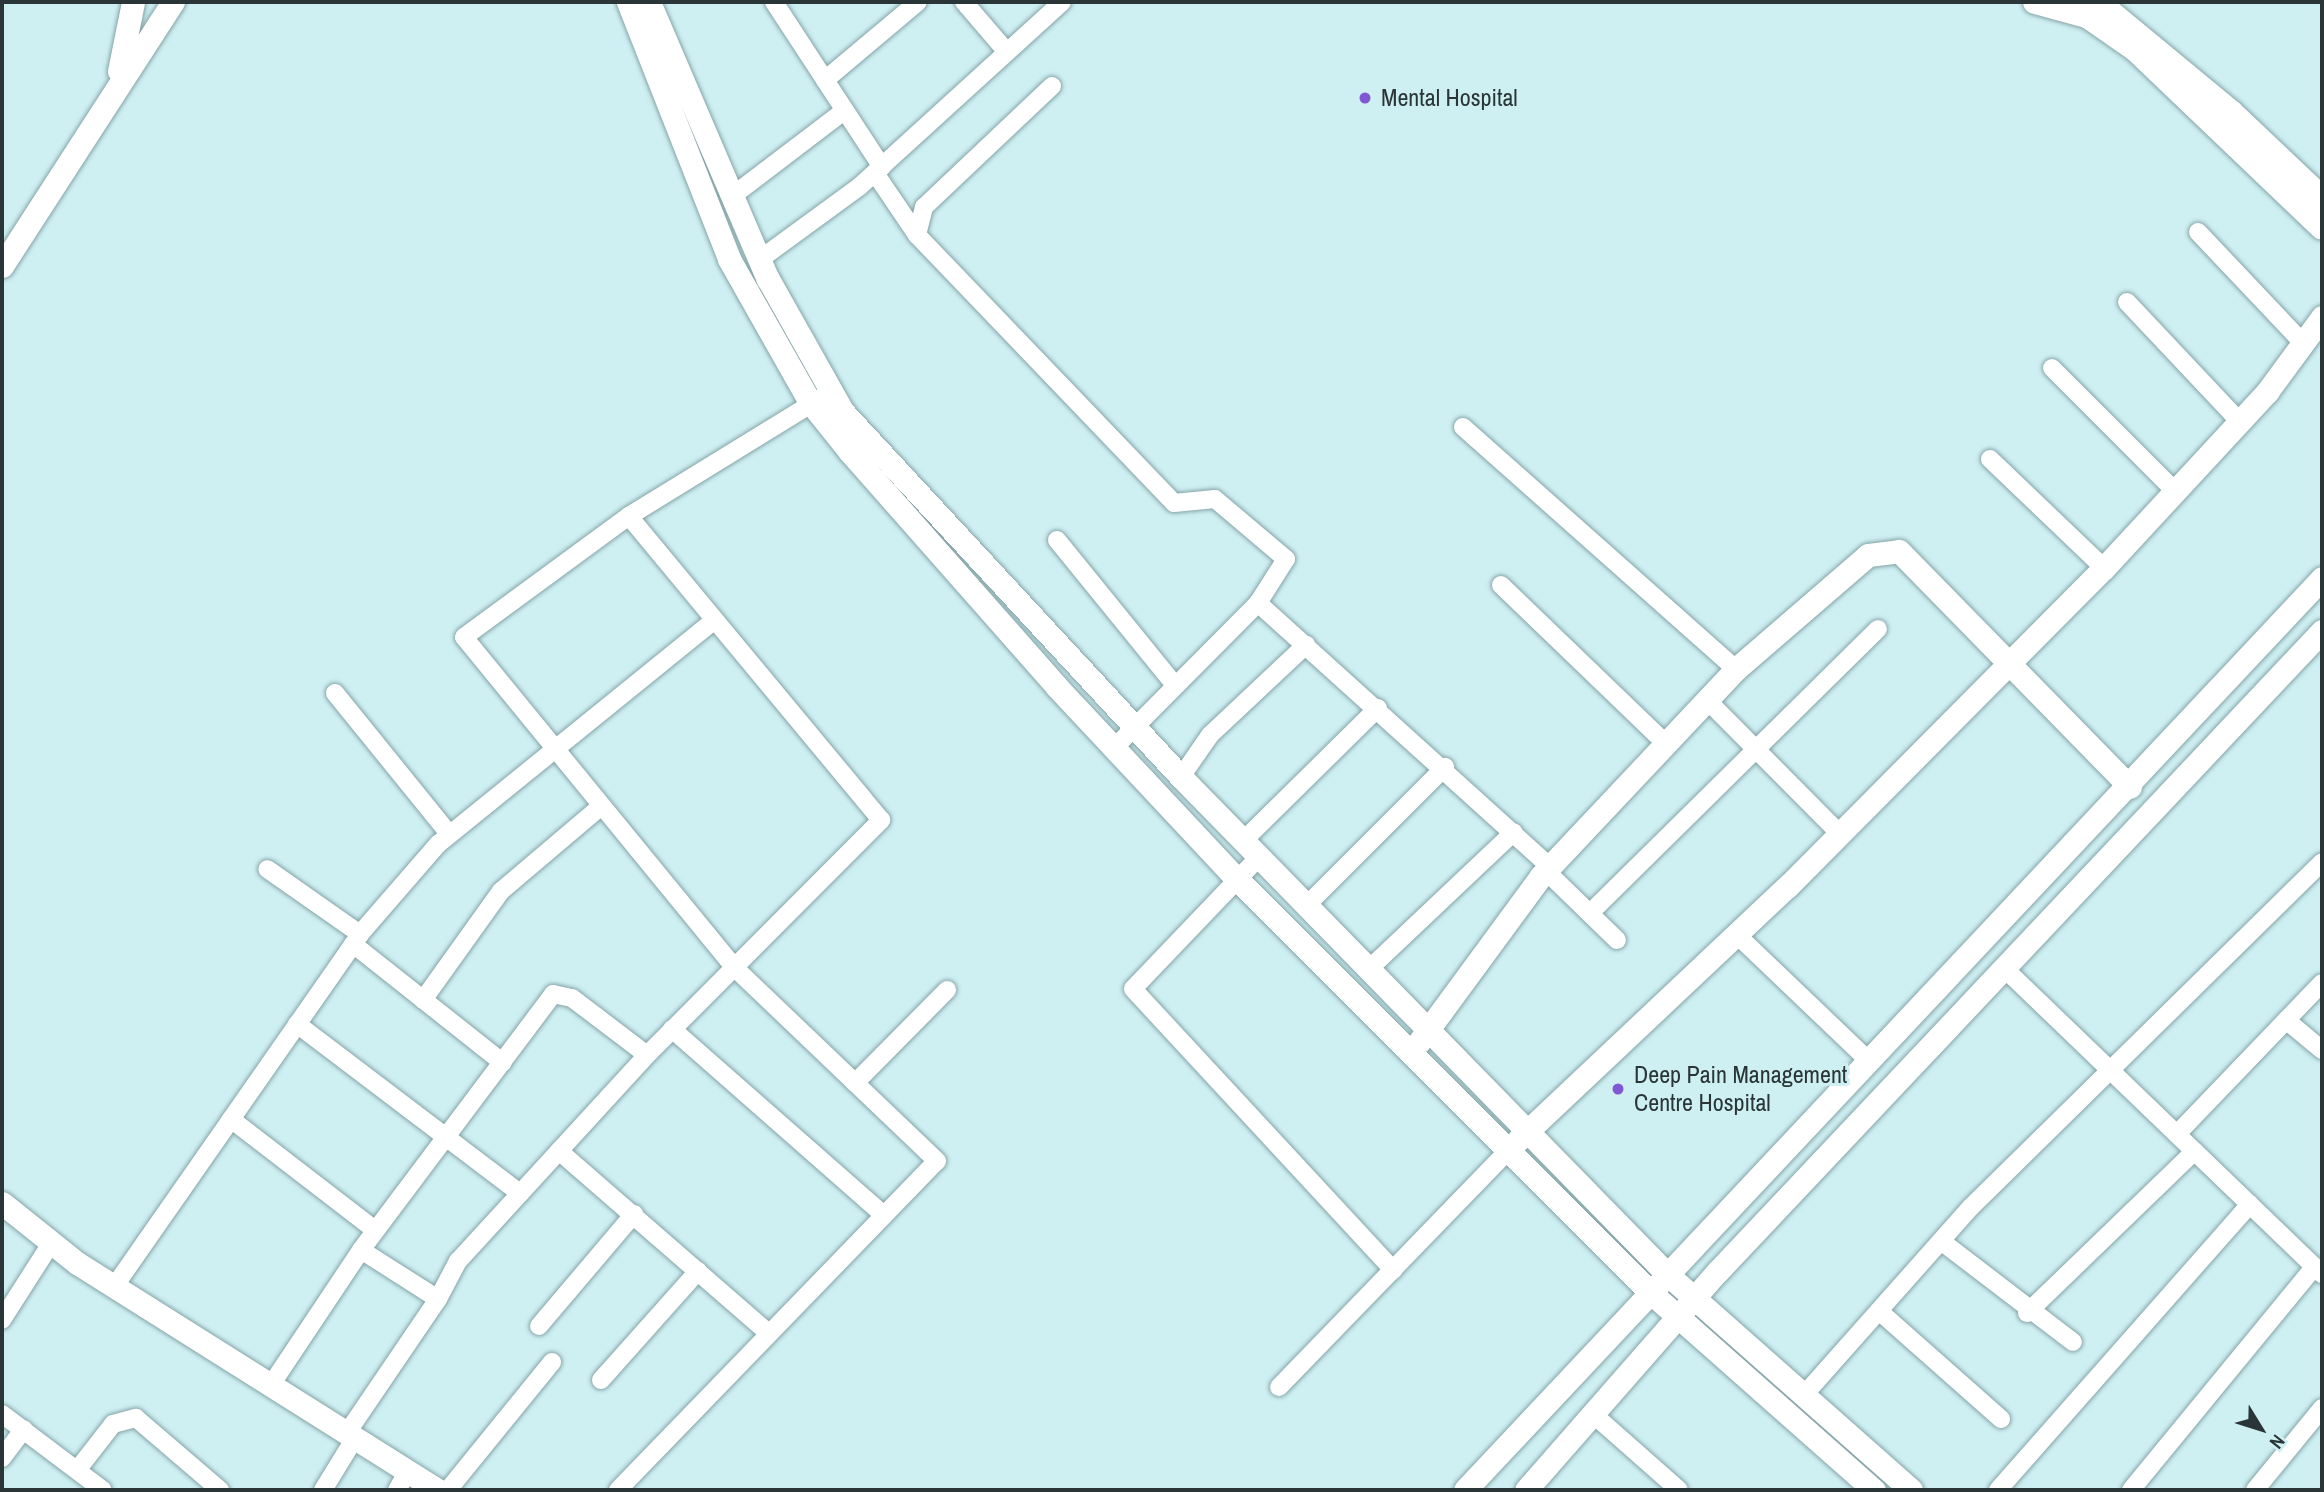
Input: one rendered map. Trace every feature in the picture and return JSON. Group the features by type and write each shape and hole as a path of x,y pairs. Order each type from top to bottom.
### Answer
{"main road":[{"path":"2035,2 2097,6 2322,198"},
{"path":"2097,6 2136,50 2322,228"}],"street":[{"path":"117,81 133,2"},
{"path":"2,266 117,81 173,2"},
{"path":"628,2 729,259 819,397 1113,749 1236,878 1412,1049 1650,1292 1874,1490"},
{"path":"649,2 819,397 1251,849 1308,904 1667,1274 1697,1297 1910,1490"},
{"path":"774,2 845,110 917,235 1174,503 1215,499 1286,559 1258,603 1113,749"},
{"path":"825,80 918,2"},
{"path":"964,2 1007,51"},
{"path":"759,260 878,170 1062,2"},
{"path":"917,235 924,207 1052,86"},
{"path":"731,197 845,110"},
{"path":"2198,232 2303,343"},
{"path":"2127,302 2239,422"},
{"path":"1279,1387 1527,1130 1840,834 2104,568 2239,422 2322,317"},
{"path":"2052,368 2175,491"},
{"path":"618,1490 937,1161 734,967 600,807 464,637 629,516 819,397"},
{"path":"1464,427 1736,669"},
{"path":"1990,459 2104,568"},
{"path":"323,1490 351,1435 438,1299 458,1261 647,1055 881,820 629,516"},
{"path":"1057,540 1175,685"},
{"path":"1412,1049 1429,1030 1548,869 1736,669 1848,569 1868,555 1899,551 2011,660 2130,787"},
{"path":"1465,1490 2130,787 2322,578"},
{"path":"1501,585 1667,745"},
{"path":"1258,603 1445,767 1514,832 1617,940"},
{"path":"114,1287 356,939 449,834 715,620"},
{"path":"1591,912 1759,752 1878,629"},
{"path":"1526,1490 1697,1297 2322,631"},
{"path":"1181,776 1210,735 1306,645"},
{"path":"335,694 449,834"},
{"path":"1707,700 1840,834"},
{"path":"1378,708 1251,849 1236,878 1133,989 1393,1270"},
{"path":"1308,904 1445,767"},
{"path":"423,1000 502,891 600,807"},
{"path":"1369,969 1514,832"},
{"path":"1804,1395 1941,1241 2110,1069 2322,862"},
{"path":"267,869 356,939 423,1000 503,1063"},
{"path":"1736,934 1869,1061"},
{"path":"2005,969 2318,1271 2131,1490"},
{"path":"2177,1134 2322,983"},
{"path":"855,1083 947,990"},
{"path":"271,1385 360,1250 553,994 572,998 647,1055"},
{"path":"2287,1020 2322,1049"},
{"path":"297,1024 445,1139 520,1193"},
{"path":"673,1029 884,1215"},
{"path":"231,1119 375,1230"},
{"path":"559,1151 768,1333"},
{"path":"2027,1313 2195,1151"},
{"path":"2,1203 50,1245 351,1435 402,1481 438,1490"},
{"path":"1998,1490 2250,1204"},
{"path":"539,1326 634,1214"},
{"path":"1941,1241 2027,1313 2073,1342"},
{"path":"2,1320 50,1245"},
{"path":"360,1250 438,1299"},
{"path":"601,1381 698,1271"},
{"path":"1879,1311 2001,1419"},
{"path":"448,1490 552,1362"},
{"path":"2255,1490 2322,1408"},
{"path":"2,1414 103,1490"},
{"path":"1594,1415 1679,1490"},
{"path":"78,1469 113,1424 136,1418 220,1490"},
{"path":"2,1458 24,1429"}],"place":[{"name":"Mental Hospital","path":"1365,98"},
{"name":"Deep Pain Management Centre Hospital","path":"1618,1089"}]}
